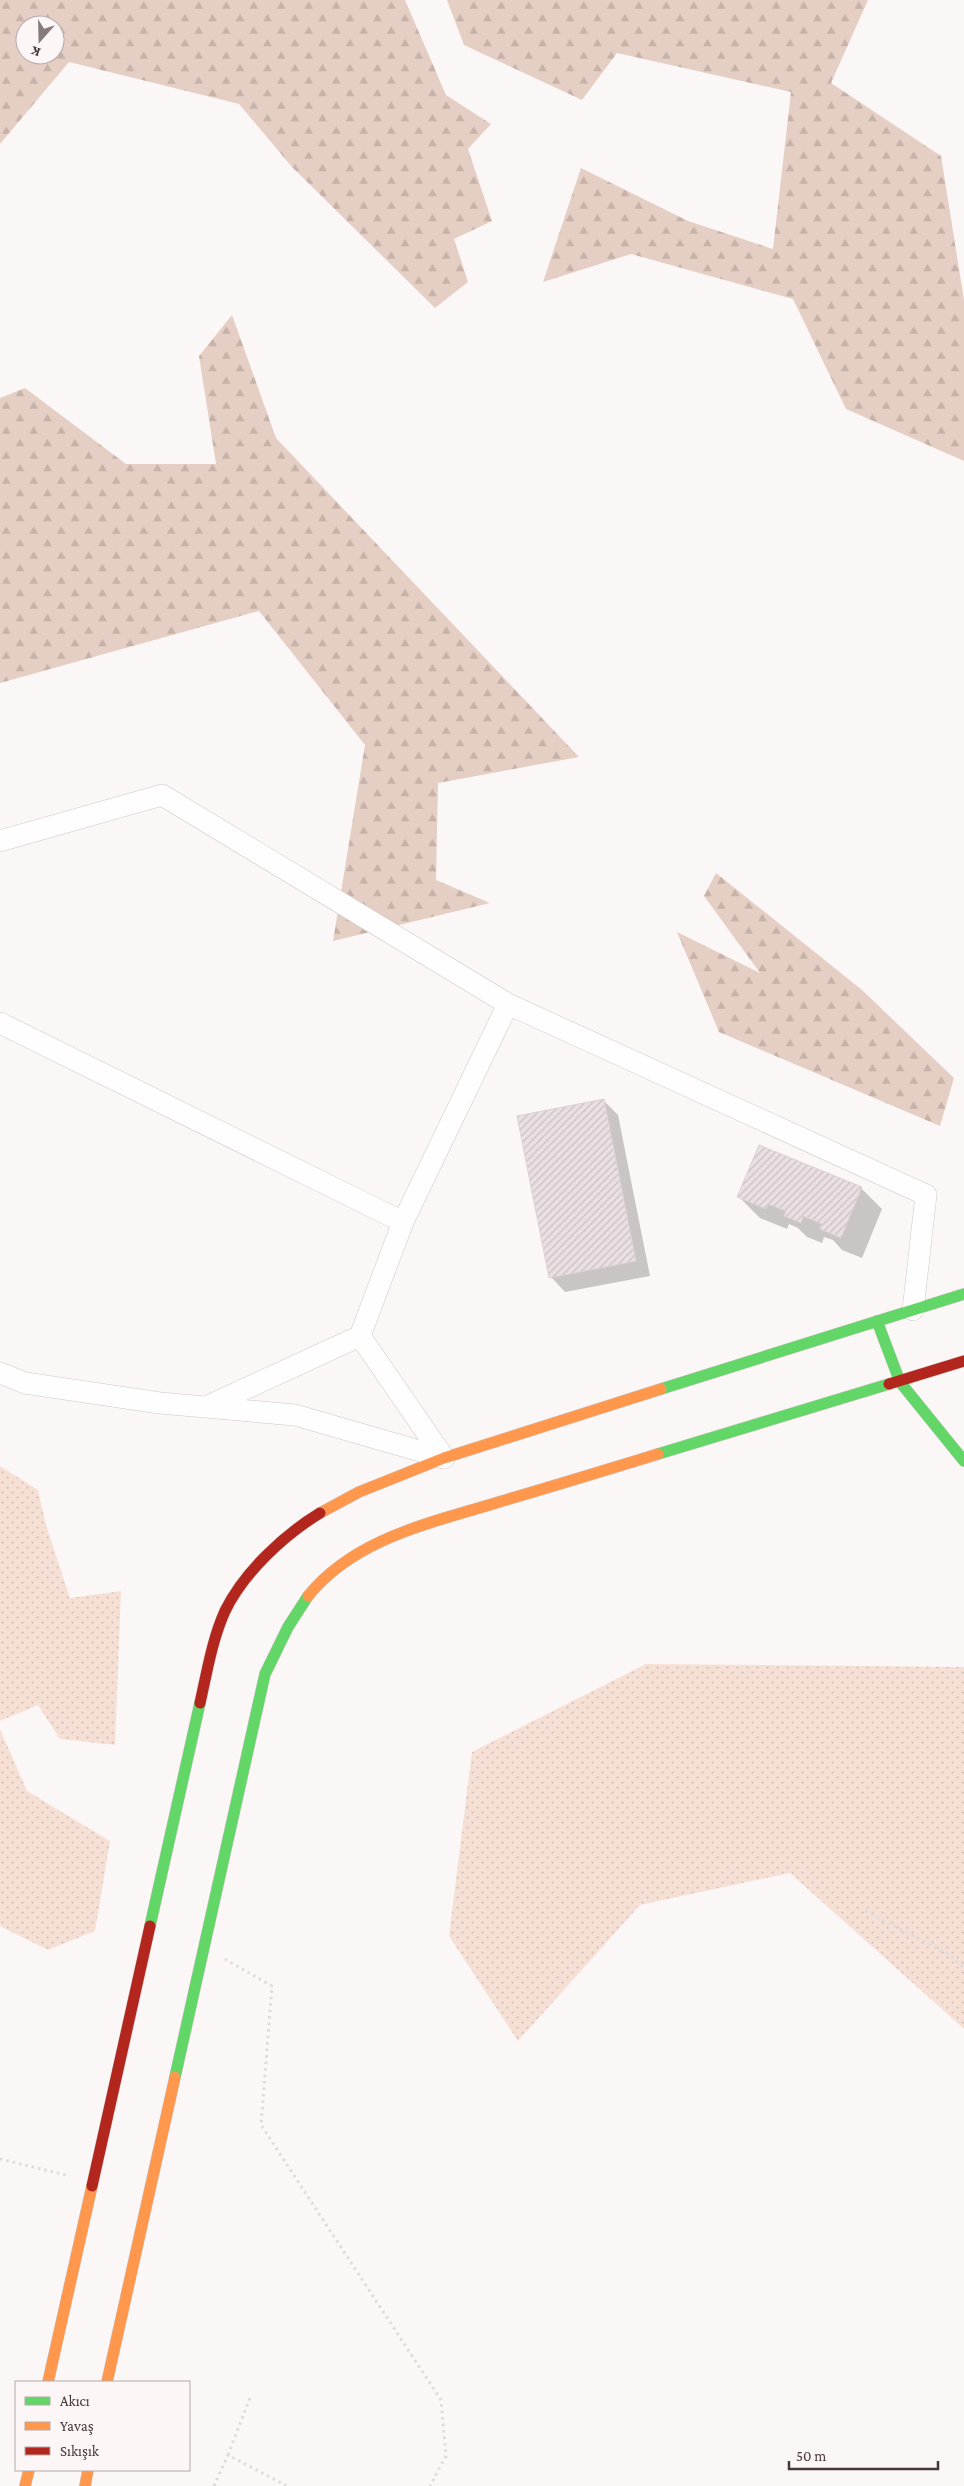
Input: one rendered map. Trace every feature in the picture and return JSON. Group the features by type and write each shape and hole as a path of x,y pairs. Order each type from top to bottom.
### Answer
{"main road":[{"path":"48,2381 213,1644 226,1610 246,1579 269,1550 296,1527 366,1487 444,1458 964,1294"},
{"path":"877,1321 900,1382 964,1461"},
{"path":"108,2381 265,1674 278,1643 312,1592 343,1561 382,1540 424,1524 900,1382 964,1361"},
{"path":"25,2486 29,2471"},
{"path":"85,2486 88,2471"}],"street":[{"path":"0,841 162,795 508,1004 926,1195 913,1310"},
{"path":"206,1407 360,1336 403,1222 508,1004"},
{"path":"0,1023 403,1222"},
{"path":"360,1336 444,1458"},
{"path":"0,1373 25,1383 206,1407 295,1415 444,1458"}],"path":[{"path":"865,1911 950,1955 964,1968"},
{"path":"203,1947 272,1986 260,2125 441,2400 446,2456 430,2486"},
{"path":"0,2159 94,2182"},
{"path":"214,2486 250,2398"},
{"path":"228,2455 287,2486"}],"shaded area":[{"path":"0,1466 38,1490 46,1525 70,1598 121,1591 115,1745 60,1739 38,1705 0,1721"},
{"path":"646,1664 964,1667 964,2029 790,1873 640,1905 518,2041 449,1936 472,1752"},
{"path":"0,1729 27,1791 110,1841 95,1931 48,1950 0,1926"}],"green space":[{"path":"0,0 405,0 446,95 491,124 468,149 492,221 454,239 468,282 435,308 292,167 239,104 69,62 0,144"},
{"path":"447,0 868,0 831,83 941,156 964,300 964,461 846,409 793,299 631,254 543,282 581,168 688,221 773,249 791,92 617,53 582,100 464,45"},
{"path":"232,315 276,438 579,757 438,783 436,880 490,903 333,941 365,745 259,611 0,683 0,398 25,388 126,464 216,464 199,356"},
{"path":"716,873 862,990 954,1078 940,1126 719,1032 677,932 760,973 704,896"}],"building":[{"path":"604,1099 636,1261 549,1278 517,1116"},
{"path":"759,1145 862,1187 841,1238 820,1229 822,1224 803,1216 801,1223 784,1216 786,1211 768,1204 766,1209 737,1197"}],"traffic: fast":[{"path":"661,1389 964,1294"},
{"path":"877,1321 900,1382 964,1461"},
{"path":"658,1454 889,1384"},
{"path":"175,2077 265,1674 288,1627 308,1596"},
{"path":"150,1926 200,1703"}],"traffic: slow":[{"path":"320,1513 359,1492 444,1458 661,1389"},
{"path":"308,1596 327,1576 349,1559 397,1535 423,1525 658,1454"},
{"path":"107,2381 175,2077"},
{"path":"48,2381 92,2186"},
{"path":"25,2486 29,2471"},
{"path":"85,2486 88,2471"}],"traffic: jam":[{"path":"889,1384 964,1361"},
{"path":"200,1703 217,1633 233,1596 254,1569 279,1543 320,1513"},
{"path":"92,2186 150,1926"}]}
